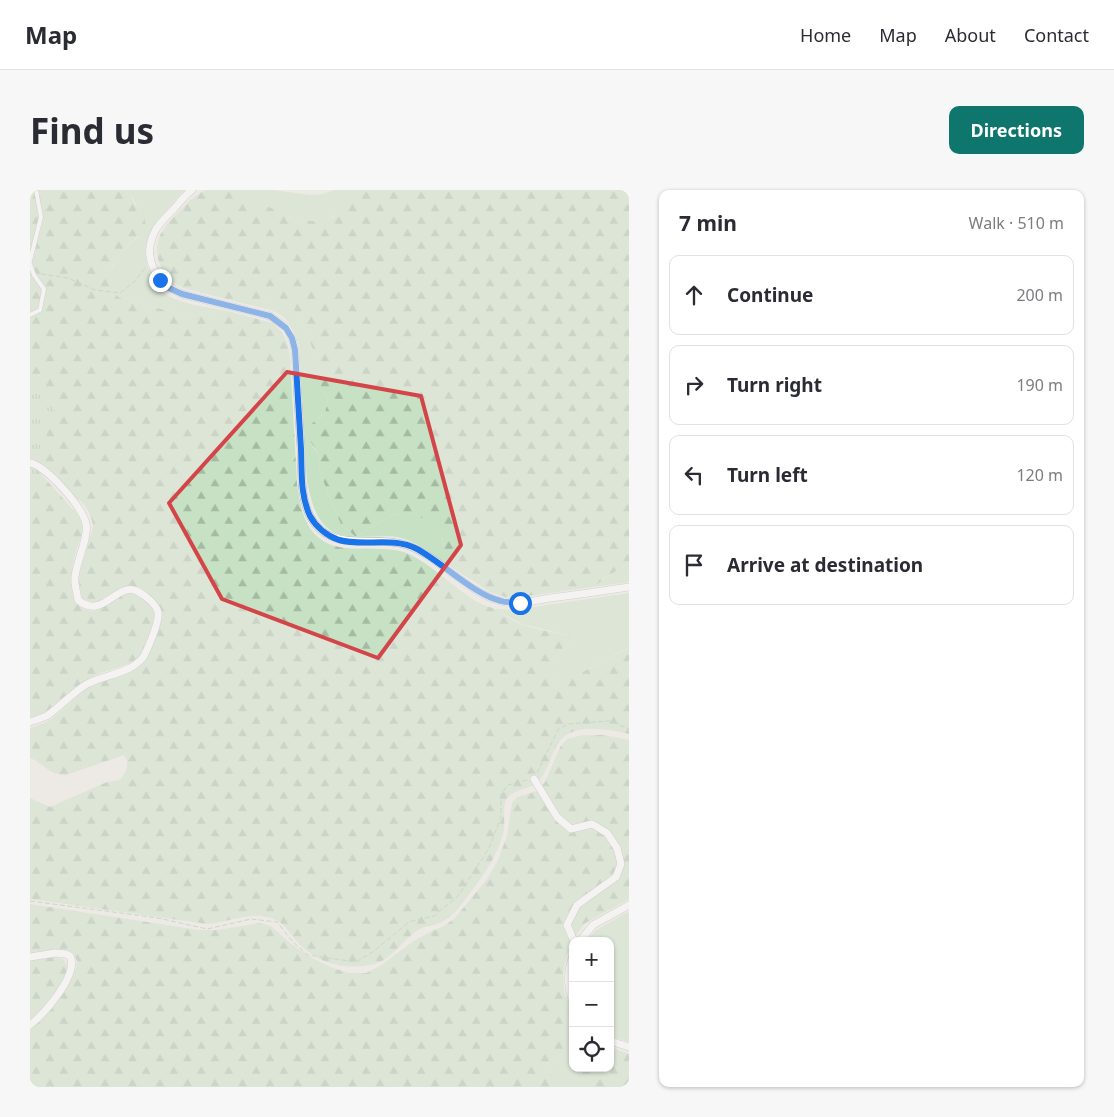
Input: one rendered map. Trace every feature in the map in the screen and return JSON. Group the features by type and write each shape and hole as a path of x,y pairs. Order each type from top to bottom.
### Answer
{"street":[{"path":"192,190 156,229 152,241 151,260 154,270 160,280 169,288 182,294 270,316 286,328 292,338 295,350 303,494 311,517 318,527 339,540 386,542 410,546 485,595 501,602 520,603 629,587"},
{"path":"30,463 45,471 58,482 81,512 87,525 75,577 78,600 89,606 96,606 120,593 136,590 150,600 158,613 158,621 144,656 138,663 86,685 46,716 30,722"},
{"path":"534,779 557,817 571,829 592,824 607,833 617,848 622,864 616,877 577,906 567,925 572,937"},
{"path":"583,937 593,925 629,905"},
{"path":"30,958 61,953 70,956 72,964 70,974 48,1008 30,1025"},
{"path":"569,972 569,988"},
{"path":"614,1042 629,1048"}],"lane":[{"path":"30,315 40,310 44,289 34,275 30,263 41,217 36,190"}],"path":[{"path":"34,275 43,274 68,278 95,290 120,293 136,280 151,260"},
{"path":"30,901 158,918 207,929 251,919 277,922 293,942 308,955 356,962 374,951 409,922 434,916 459,895 489,848 501,817 501,794 508,785 534,779 558,730 567,724 610,722 629,729"}],"highlighted area":[{"path":"287,372 421,396 461,545 378,658 222,599 169,503"}],"green space":[{"path":"30,190 132,190 131,193 136,207 144,214 146,227 115,261 110,278 110,290 120,298 188,316 227,311 273,323 282,332 287,342 290,356 299,499 309,527 319,538 329,544 340,547 388,549 411,555 429,566 470,598 497,610 516,622 529,627 575,637 554,661 552,673 554,680 562,681 577,675 629,649 629,734 610,730 589,729 570,733 562,739 539,781 512,793 506,800 503,834 500,845 484,873 458,909 443,921 417,931 384,960 359,966 330,963 303,948 280,922 262,916 207,924 30,899 30,798 50,807 107,782 120,780 126,771 127,764 124,755 66,775 60,775 30,758 30,728 45,723 54,717 86,688 143,663 162,614 155,601 136,588 102,602 88,601 82,598 78,578 93,527 90,515 79,499 75,504 30,454"},
{"path":"132,190 185,190 161,217 148,236 146,259 149,272 158,287 168,296 189,304 227,311 188,316 120,298 110,290 109,277 117,256 138,237 144,215 138,209 131,194"},
{"path":"205,190 233,190 290,217 312,221 334,217 361,190 629,190 629,562 593,587 521,597 506,597 490,592 444,562 444,544 439,533 436,528 420,517 407,513 396,514 384,519 356,537 341,524 320,472 318,453 308,437 310,425 325,413 328,399 322,391 320,384 322,367 314,353 302,320 290,305 272,295 260,299 254,306 183,288 169,280 162,270 158,259 157,247 160,235 168,223 190,200"},
{"path":"233,190 272,190 310,195 323,194 334,190 361,190 336,215 319,220 307,220 281,214"},
{"path":"272,295 290,305 302,320 314,353 322,367 320,384 328,399 325,413 318,418 313,447 318,453 320,472 341,524 356,537 336,533 328,528 321,522 313,504 307,482 299,345 292,328 284,317 272,311 254,306 260,299"},
{"path":"30,378 58,393 30,500"},
{"path":"30,462 79,516 84,527 72,571 73,588 78,603 83,608 98,610 120,596 130,593 136,594 155,608 156,617 140,656 131,663 98,674 87,680 44,714 30,719"},
{"path":"407,513 426,520 440,533 444,544 444,562 418,545 401,538 385,536 356,537 390,516"},
{"path":"629,562 629,582 593,587"},
{"path":"629,593 629,649 562,681 554,680 552,667 557,656 575,637 522,624 495,609 513,610"},
{"path":"583,735 604,735 629,740 629,899 584,924 575,937 569,937 569,950 563,975 564,992 569,1004 569,1067 559,1058 550,1060 545,1067 548,1080 556,1087 30,1087 30,1030 52,1008 76,968 77,961 74,955 64,950 30,955 30,904 199,930 217,930 260,923 271,926 290,943 314,959 333,968 349,973 366,973 380,966 415,940 444,926 455,918 487,879 498,860 507,836 512,803 517,797 537,791 545,782 560,747 567,739"},
{"path":"627,912 629,914 629,1042 614,1037 614,937 590,937 595,931"},
{"path":"54,957 65,961 67,969 65,975 52,998 30,1022 30,961"},
{"path":"614,1048 629,1054 629,1087 585,1087 574,1072 614,1072"},
{"path":"559,1058 569,1067 569,1072 574,1072 585,1087 556,1087 548,1080 545,1067 550,1060"}],"route":[{"path":"160,280 169,288 182,294 270,316 286,328 292,338 295,350 303,494 311,517 318,527 339,540 386,542 403,544 417,549 485,595 501,602 520,603"}]}
